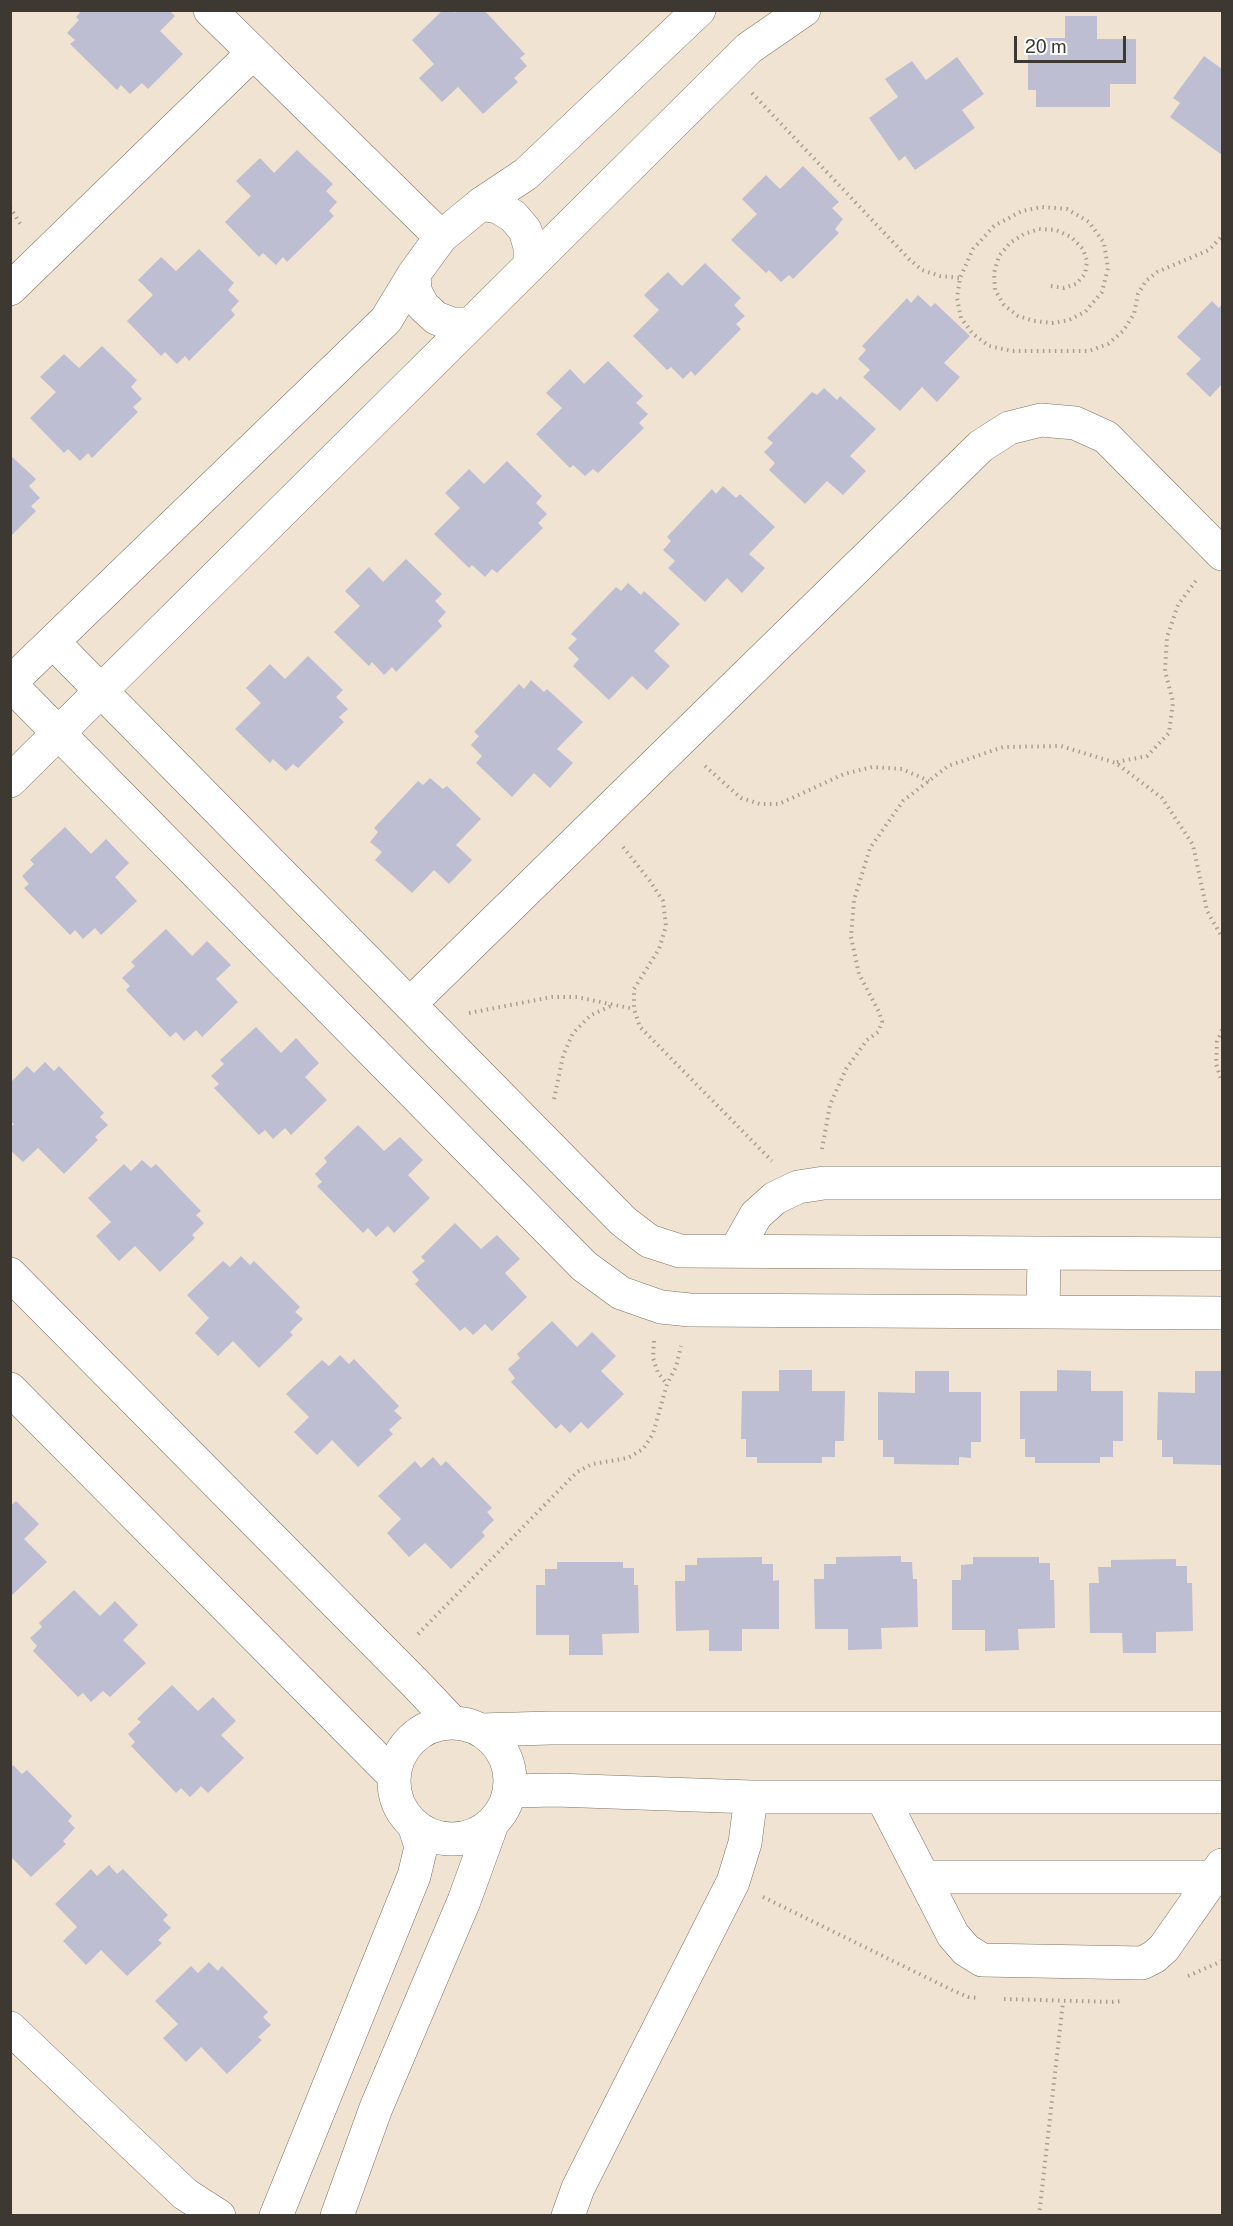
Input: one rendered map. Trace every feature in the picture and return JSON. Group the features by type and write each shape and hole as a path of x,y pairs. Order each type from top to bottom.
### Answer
{"street":[{"path":"210,10 441,237"},
{"path":"699,10 526,174 481,204 441,237 414,274 386,320 10,684 584,1266 621,1293 676,1309 1222,1313"},
{"path":"10,781 728,69 750,48 804,10"},
{"path":"10,289 253,53"},
{"path":"481,204 498,207 513,216 525,230 530,247 530,265"},
{"path":"414,274 415,291 423,306 436,318 452,324 469,324"},
{"path":"419,1012 600,818 981,446 1009,428 1041,420 1075,423 1106,437 1214,562"},
{"path":"54,642 623,1221 649,1241 680,1251 1222,1254"},
{"path":"735,1252 756,1215 775,1198 811,1185 1222,1183"},
{"path":"1042,1312 1044,1254"},
{"path":"10,1274 392,1660 466,1726 494,1741 505,1755 511,1773 510,1791 504,1810 492,1824 474,1836 454,1840 433,1838 415,1828"},
{"path":"10,1389 393,1775"},
{"path":"276,2216 414,1875 421,1847 415,1828 397,1804 393,1775 400,1755 413,1737 431,1727 1222,1728"},
{"path":"510,1791 556,1790 751,1797 1222,1797"},
{"path":"568,2216 578,2188 733,1882 745,1843 751,1797"},
{"path":"882,1797 953,1935 966,1950 982,1960 1142,1963 1154,1957 1164,1948 1218,1871"},
{"path":"338,2216 376,2108 464,1901 492,1824"},
{"path":"923,1877 1218,1871"},
{"path":"10,2028 184,2194 219,2216"}],"path":[{"path":"728,69 922,270 940,276 960,278"},
{"path":"1051,286 1064,288 1076,284 1085,274 1088,261 1083,249 1071,237 1056,231 1039,229 1024,234 1010,243 999,256 994,273 995,290 1004,305 1018,316 1052,323 1069,320 1085,312 1102,292 1108,268 1104,243 1089,222 1067,209 1042,207 1022,211 994,225 973,249 960,278 957,298 961,318 973,334 989,346 1012,351 1089,351 1107,344 1123,331 1134,314 1138,294 1146,281 1157,272 1209,250 1222,236"},
{"path":"1116,763 1147,756 1169,733 1173,702 1166,670 1167,637 1178,604 1198,577 1214,562"},
{"path":"678,741 741,798 760,804 779,804 844,774 872,767 902,770 929,781"},
{"path":"600,818 650,881 663,902 666,926 659,949 634,989 634,1009 640,1027 811,1185 830,1105 846,1070 867,1040 878,1032 882,1022 859,974 851,937 854,900 870,848 903,801 948,766 1003,747 1061,746 1116,763 1162,798 1192,845 1207,911 1222,937"},
{"path":"419,1012 552,997 577,997 634,1009"},
{"path":"546,1142 563,1056 573,1033 591,1015 614,1005"},
{"path":"1222,1030 1217,1042 1216,1064 1222,1082"},
{"path":"667,1384 658,1373 653,1358 654,1343 676,1309"},
{"path":"392,1660 577,1472 592,1464 628,1458 643,1449 653,1434 667,1384 676,1367 676,1309"},
{"path":"1039,2216 1069,1961"}],"building":[{"path":"82,10 169,10 175,16 160,31 183,54 148,89 142,83 130,94 121,85 117,90 70,44 75,40 67,33 79,20 76,17"},
{"path":"443,10 453,10 455,13 457,10 484,10 525,54 520,58 527,66 514,78 518,82 483,114 458,87 442,102 419,78 434,64 412,40"},
{"path":"1065,16 1097,16 1097,39 1136,39 1136,84 1110,84 1110,107 1036,107 1036,90 1028,90 1028,38 1065,38"},
{"path":"1204,56 1222,69 1222,155 1170,117 1180,103 1173,98"},
{"path":"957,57 984,94 962,110 975,128 915,170 905,156 899,161 869,118 898,97 885,79 912,61 926,80"},
{"path":"297,150 333,184 326,191 337,202 329,211 334,216 287,262 283,257 276,265 263,253 259,257 225,222 251,196 236,181 260,158 274,173"},
{"path":"803,166 839,202 832,208 843,219 835,229 839,233 793,279 789,275 781,282 769,270 766,273 731,240 757,214 742,199 766,175 780,189"},
{"path":"199,249 234,283 228,290 239,301 231,310 235,315 189,361 185,356 177,364 165,352 161,356 127,321 153,295 138,280 161,257 176,271"},
{"path":"705,263 741,298 734,305 745,316 736,324 741,329 695,376 691,371 683,379 671,367 667,370 633,336 659,310 644,295 668,272 682,286"},
{"path":"918,295 931,307 935,303 970,336 944,363 960,377 937,402 922,387 900,411 863,377 870,370 858,359 866,350 862,346 907,298 911,303"},
{"path":"1212,301 1219,308 1222,304 1222,384 1210,397 1186,374 1201,359 1177,337"},
{"path":"102,346 137,380 131,387 142,399 133,407 138,412 92,458 88,453 80,461 68,449 64,453 30,418 56,392 40,377 64,354 79,368"},
{"path":"608,361 643,396 636,403 648,414 639,423 644,428 598,473 593,469 585,476 573,465 570,468 536,434 562,408 546,393 570,369 584,384"},
{"path":"824,388 837,400 840,396 876,429 850,456 866,471 843,495 827,481 805,504 769,470 775,463 764,452 773,443 767,438 812,392 817,395"},
{"path":"10,455 36,479 29,486 40,498 31,506 36,511 10,537"},
{"path":"507,461 542,496 536,503 547,514 538,523 543,528 497,573 492,569 485,577 472,565 469,568 434,534 460,508 445,493 469,469 484,484"},
{"path":"723,486 736,498 740,494 775,527 749,554 765,568 742,593 727,578 705,602 668,568 675,561 663,550 671,541 667,537 712,489 716,494"},
{"path":"406,559 442,594 435,601 446,612 438,621 442,626 396,672 392,667 384,675 372,662 369,666 334,632 360,606 345,591 369,567 383,582"},
{"path":"628,583 641,595 644,591 680,624 654,651 670,666 647,690 632,676 609,700 573,666 579,659 568,648 577,639 571,634 616,587 621,591"},
{"path":"308,656 343,690 336,697 348,709 339,717 344,722 298,768 293,764 286,771 273,759 270,763 235,729 261,703 246,688 270,664 285,679"},
{"path":"531,680 544,692 547,689 583,722 557,749 573,763 550,788 534,773 512,797 476,763 482,756 471,745 479,736 474,732 519,684 524,689"},
{"path":"430,778 443,789 447,786 481,819 456,845 472,860 449,884 434,870 412,893 375,860 382,852 370,842 378,832 374,828 418,781 423,785"},
{"path":"65,827 91,854 106,839 129,863 115,877 137,901 101,935 95,928 83,939 75,930 70,935 24,888 29,884 22,876 34,864 30,860"},
{"path":"166,929 192,956 207,941 231,965 216,979 238,1002 202,1037 196,1030 184,1041 176,1032 170,1037 126,990 130,986 122,978 135,966 131,962"},
{"path":"256,1027 281,1053 296,1038 319,1063 305,1077 327,1100 291,1135 285,1128 273,1139 265,1130 259,1135 214,1088 219,1084 211,1076 224,1064 220,1060"},
{"path":"45,1062 54,1071 59,1066 104,1113 100,1117 108,1125 95,1137 98,1140 64,1174 38,1148 23,1162 10,1150 10,1128 14,1124 10,1121 10,1083 27,1066 34,1073"},
{"path":"358,1125 384,1151 400,1137 423,1160 408,1175 430,1198 394,1233 388,1226 376,1237 368,1228 363,1233 317,1186 322,1182 315,1174 327,1162 324,1158"},
{"path":"142,1160 151,1168 156,1164 201,1211 196,1215 204,1223 192,1235 195,1238 160,1272 135,1246 119,1261 96,1236 111,1222 88,1198 124,1164 131,1171"},
{"path":"455,1223 481,1249 497,1235 520,1259 505,1273 527,1297 492,1331 485,1324 473,1335 465,1327 460,1331 415,1284 419,1280 412,1272 425,1261 421,1257"},
{"path":"241,1256 250,1265 254,1261 300,1307 295,1312 303,1319 290,1332 293,1335 259,1368 233,1341 218,1356 195,1333 209,1318 187,1295 223,1261 230,1267"},
{"path":"552,1321 577,1347 592,1332 616,1356 601,1371 624,1394 588,1429 581,1422 570,1433 561,1424 556,1429 511,1382 515,1378 508,1369 520,1358 517,1354"},
{"path":"340,1355 349,1364 354,1359 399,1406 394,1411 402,1418 389,1430 393,1434 358,1467 332,1440 317,1455 294,1432 309,1417 286,1394 322,1360 329,1366"},
{"path":"779,1370 812,1370 812,1391 845,1391 844,1441 835,1441 835,1457 822,1457 822,1463 757,1463 757,1457 746,1457 746,1439 741,1439 742,1391 779,1391"},
{"path":"1057,1370 1091,1371 1091,1391 1123,1391 1123,1441 1113,1441 1113,1457 1100,1457 1100,1463 1035,1463 1035,1457 1025,1457 1025,1439 1020,1439 1020,1391 1057,1391"},
{"path":"915,1371 949,1371 949,1392 981,1392 981,1442 971,1442 971,1458 959,1457 959,1465 894,1464 894,1457 883,1457 883,1440 878,1440 878,1392 915,1393"},
{"path":"1195,1371 1222,1371 1222,1465 1173,1464 1173,1457 1162,1457 1162,1440 1157,1440 1158,1392 1195,1393"},
{"path":"433,1457 441,1466 446,1461 492,1508 487,1512 494,1520 482,1532 485,1536 451,1569 425,1543 409,1557 387,1533 401,1519 378,1496 415,1461 421,1468"},
{"path":"16,1501 39,1524 24,1539 47,1562 10,1597 10,1506"},
{"path":"901,1556 901,1562 912,1562 913,1579 917,1579 918,1627 881,1628 882,1649 848,1650 848,1629 815,1629 814,1579 824,1579 824,1564 836,1564 836,1557"},
{"path":"762,1557 762,1564 773,1564 773,1581 779,1580 779,1629 742,1629 742,1651 709,1651 709,1630 676,1631 675,1581 685,1581 685,1565 697,1565 697,1558"},
{"path":"973,1557 1039,1557 1039,1563 1050,1563 1050,1580 1054,1580 1055,1628 1018,1629 1019,1650 985,1651 985,1630 952,1630 952,1580 961,1580 961,1565 973,1564"},
{"path":"1176,1559 1176,1566 1187,1566 1187,1583 1192,1583 1193,1631 1156,1632 1156,1653 1123,1653 1122,1633 1090,1633 1089,1583 1099,1583 1098,1567 1111,1567 1111,1560"},
{"path":"557,1562 623,1562 623,1568 634,1568 634,1585 638,1585 639,1633 602,1634 603,1655 569,1655 569,1635 536,1635 536,1585 545,1585 545,1569 557,1569"},
{"path":"74,1590 100,1616 115,1601 138,1625 123,1640 146,1663 110,1697 103,1691 91,1702 83,1693 78,1697 33,1651 37,1646 30,1638 42,1627 39,1623"},
{"path":"172,1685 198,1711 213,1697 236,1721 221,1735 244,1758 208,1793 201,1786 190,1797 181,1788 176,1793 131,1746 135,1742 128,1734 141,1722 137,1719"},
{"path":"13,1765 22,1774 27,1770 72,1816 68,1821 75,1828 63,1841 66,1844 31,1877 10,1856 10,1768"},
{"path":"109,1865 117,1874 123,1869 168,1915 163,1920 171,1928 158,1940 162,1943 127,1976 101,1950 86,1965 63,1941 77,1927 55,1904 91,1869 97,1876"},
{"path":"209,1962 218,1971 222,1966 268,2012 263,2017 271,2025 258,2037 262,2040 227,2074 201,2047 186,2062 163,2038 178,2024 155,2001 191,1966 198,1973"}]}
